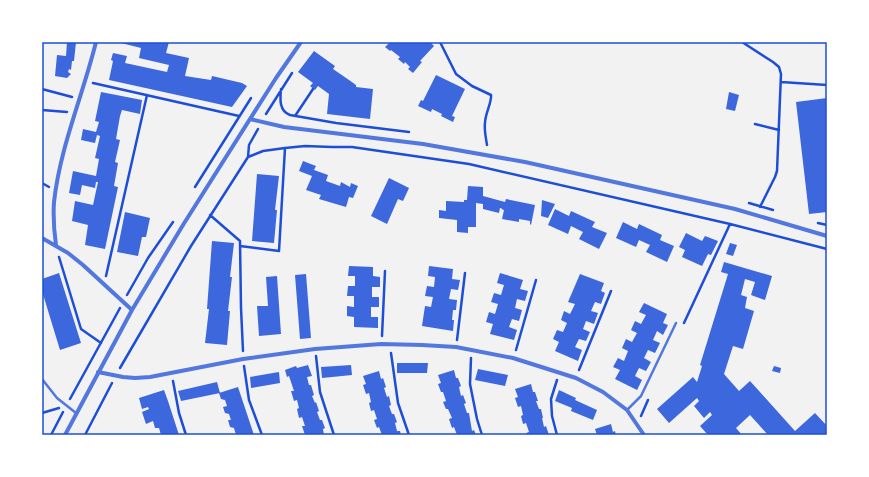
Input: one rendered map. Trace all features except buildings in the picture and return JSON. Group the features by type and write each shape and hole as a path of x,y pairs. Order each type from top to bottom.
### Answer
{"street":[{"path":"56,245 53,224 54,202 62,161 96,42"},
{"path":"65,435 132,310 183,225 276,78 301,42"},
{"path":"250,119 284,127 423,144 525,162 705,202 827,236"},
{"path":"42,238 56,245 83,265 132,310"},
{"path":"98,372 135,378 150,377 243,359 315,349 381,344 456,347 513,358 576,378 603,392 626,410 644,435"}],"lane":[{"path":"626,410 641,396 676,323"},
{"path":"42,378 56,398 76,413"}],"path":[{"path":"440,42 456,74 472,86 491,95 492,99 486,112 485,128 487,145"},
{"path":"742,42 779,68 781,74 777,171 756,216 754,230"},
{"path":"85,435 115,375 210,215 248,158 249,145 292,72"},
{"path":"85,81 239,116"},
{"path":"781,82 827,85"},
{"path":"42,89 80,100"},
{"path":"295,116 313,89"},
{"path":"102,283 108,272 147,95"},
{"path":"42,110 66,111 76,114"},
{"path":"755,124 779,130"},
{"path":"248,158 263,151 285,148 305,146 352,147 469,164 754,230 827,249"},
{"path":"240,246 280,251 285,148"},
{"path":"210,215 240,241 243,359 249,400 262,435"},
{"path":"56,245 82,329 101,343"},
{"path":"381,344 385,271"},
{"path":"456,347 465,274"},
{"path":"513,358 536,280"},
{"path":"576,378 611,290"},
{"path":"390,344 398,403 409,435"},
{"path":"315,349 320,392 334,435"},
{"path":"471,350 470,384 477,419 482,435"},
{"path":"171,372 179,413 186,435"},
{"path":"557,435 552,416 551,399 559,372"},
{"path":"42,413 66,406"}]}
